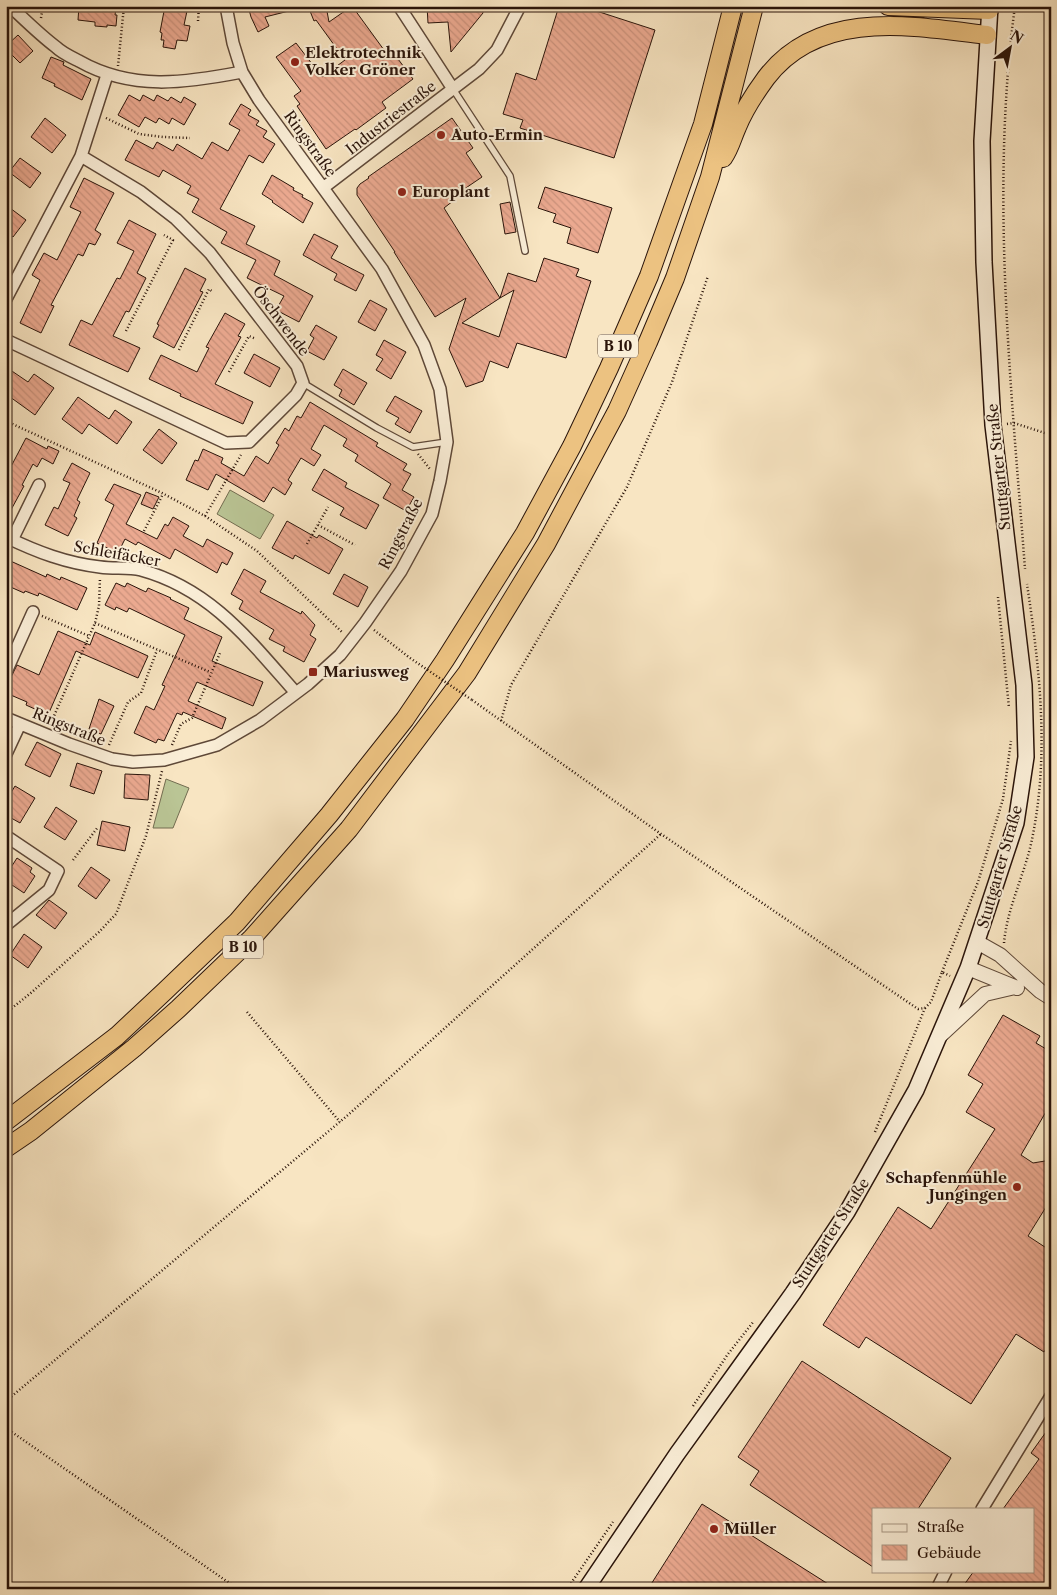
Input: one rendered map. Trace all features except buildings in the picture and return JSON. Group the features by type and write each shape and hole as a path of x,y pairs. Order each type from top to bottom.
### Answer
{"highway":[{"name":"B 10","path":"6,1121 117,1036 237,922 335,808 405,719 445,660 525,533 572,446 609,368 649,276 703,124 733,6"},
{"name":"B 10","path":"6,1148 31,1131 134,1048 252,938 349,829 467,673 546,544 617,410 675,278 710,178 754,6"},
{"path":"888,6 990,8"},
{"path":"710,178 730,148 737,126 751,98 767,76 783,59 806,43 836,31 890,25 987,35"}],"main road":[{"name":"Stuttgarter Straße","path":"586,1589 677,1454 793,1292 847,1212 916,1090 966,975 1016,822 1026,757 1024,685 993,425 984,262 982,141 990,8"}],"street":[{"path":"10,6 57,49 112,76 133,81 176,83 242,72"},
{"name":"Ringstraße","path":"6,718 104,757 133,762 164,760 217,745 260,720 336,659 366,623 401,571 432,514 447,442 440,389 424,345 382,269 259,100 242,72 232,43 226,6"},
{"path":"399,6 453,89"},
{"name":"Industriestraße","path":"323,188 479,69 497,50 520,6"},
{"path":"6,299 81,156 95,112 112,76"},
{"name":"Öschwende","path":"81,156 141,192 176,219 210,253 297,366 303,383"},
{"path":"6,340 226,443 249,442 296,395 303,383"},
{"name":"Schleifäcker","path":"39,486 9,539 52,558 100,567 139,570 169,579 184,586 205,600 236,626 296,693"},
{"path":"6,672 33,612"},
{"path":"6,754 20,724"},
{"path":"6,836 58,871 49,890 6,925"},
{"path":"978,942 1000,955 1045,994"},
{"path":"966,975 1045,994"},
{"path":"941,1035 985,994 1015,988"},
{"path":"983,1508 1051,1396"},
{"path":"936,1589 945,1572"}],"lane":[{"name":"Industriestraße","path":"453,89 510,176 525,251"},
{"path":"303,383 377,428 413,447 447,442"}],"path":[{"path":"112,76 124,6"},
{"path":"198,21 199,6"},
{"path":"1015,6 1004,133 1005,286 1026,574"},
{"path":"95,112 139,134 163,138 190,138"},
{"path":"126,330 173,240 164,235"},
{"path":"502,721 511,685 627,487 672,382 708,276"},
{"path":"179,350 209,289 214,292"},
{"path":"229,372 248,336 256,339"},
{"path":"6,421 163,494 205,516 258,551 351,642"},
{"path":"993,425 1014,423 1051,434"},
{"path":"205,516 249,442"},
{"path":"413,447 440,481"},
{"path":"144,531 163,494"},
{"path":"307,544 328,507"},
{"path":"318,525 355,545"},
{"path":"46,735 95,623 99,606 100,574"},
{"path":"998,596 1010,713"},
{"path":"33,612 89,636"},
{"path":"95,623 210,672"},
{"path":"366,623 410,658 661,834 918,1008 925,1008"},
{"path":"104,757 128,702 141,693 157,650"},
{"path":"6,1013 100,932 116,914 146,836 164,760 181,724 192,718 210,672 220,653"},
{"path":"873,1137 925,1008 931,1002 978,882 1003,799 1012,732"},
{"path":"73,860 98,827"},
{"path":"6,1414 7,1401 340,1122 661,834"},
{"path":"942,972 966,975"},
{"path":"247,1012 340,1122"},
{"path":"689,1411 728,1354 758,1316"},
{"path":"6,1428 238,1589"},
{"path":"567,1589 617,1516"}],"green space":[{"path":"230,490 274,515 260,539 217,514"},
{"path":"166,779 189,788 173,828 153,828"}],"place":[{"name":"Elektrotechnik Volker Gröner","path":"295,62"},
{"name":"Auto-Ermin","path":"441,135"},
{"name":"Europlant","path":"402,192"},
{"name":"Mariusweg","path":"313,672"},
{"name":"Schapfenmühle Jungingen","path":"1017,1187"},
{"name":"Müller","path":"714,1529"}]}
